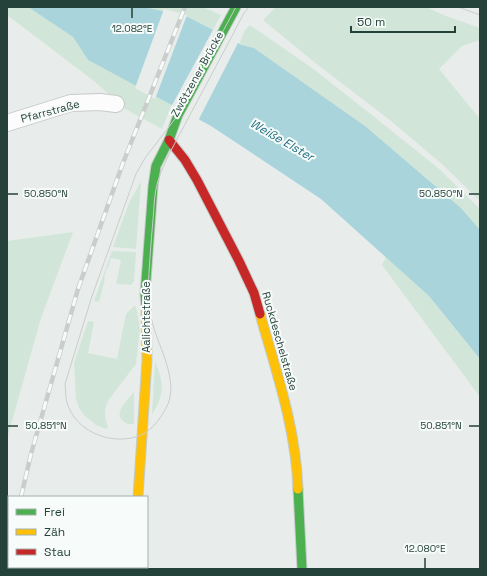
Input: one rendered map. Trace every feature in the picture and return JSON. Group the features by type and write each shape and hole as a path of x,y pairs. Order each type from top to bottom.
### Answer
{"street":[{"name":"Zwötzener Brücke","path":"169,140 178,115 234,11"},
{"name":"Pfarrstraße","path":"7,123 71,103 100,102 116,104"},
{"name":"Zwötzener Brücke","path":"169,140 183,124"},
{"name":"Aalichtstraße","path":"138,496 147,360 148,325 145,294 153,186 156,166 169,140"},
{"name":"Ruckdeschelstraße","path":"169,140 185,160 197,180 254,293 282,391 293,436 298,482 302,569"}],"green space":[{"path":"7,7 28,7 73,37 88,60 172,104 162,129 125,109 94,81 7,15"},
{"path":"141,7 203,7 221,15 213,30 188,17"},
{"path":"276,7 426,7 480,28 480,40 462,46 439,69 480,119 480,201 443,165 391,121 318,65 263,20"},
{"path":"250,25 312,68 438,168 480,209 480,230 461,208 365,126 254,48 242,45 240,42 245,30"},
{"path":"140,183 136,249 113,247 129,203"},
{"path":"73,232 41,318 7,439 7,241"},
{"path":"112,251 136,252 134,281 131,285 116,284 121,260 111,258 104,278 99,302 94,301"},
{"path":"386,257 429,296 480,359 480,397 382,265"},
{"path":"134,306 136,307 140,328 136,364 109,399 105,410 108,427 106,429 96,425 85,416 79,408 76,399 74,363 88,321 94,322 88,353 117,359 126,314"},
{"path":"155,361 162,388 159,400 152,415"},
{"path":"134,392 134,424 129,424 122,420 120,413 123,405"}],"water":[{"name":"Weiße Elster","path":"28,7 141,7 188,17 242,45 254,48 365,126 461,208 480,230 480,359 429,296 321,199 211,126 88,60 73,37"}],"pier":[{"path":"164,9 187,15 155,99 135,88"},
{"path":"214,28 239,41 198,122 171,107"}],"tram line":[{"path":"236,7 178,115 145,158 136,174 92,296 65,384 67,402 74,417 81,425 99,435 120,439 141,435 150,430 157,422 168,404 171,385 169,374 152,321 148,296 156,189 163,166 171,150 244,13 249,7"},
{"path":"458,7 480,15"}],"railway":[{"path":"21,496 31,454 78,289 123,163 185,7"},
{"path":"7,569 8,564"}],"traffic: fast":[{"path":"146,306 145,294 153,186 156,166 169,140 178,115 236,7"},
{"path":"298,489 302,569"}],"traffic: slow":[{"path":"138,496 147,360 146,306"},
{"path":"260,314 279,378 289,422 298,489"}],"traffic: jam":[{"path":"169,140 185,160 197,180 239,261 254,293 260,314"}]}
